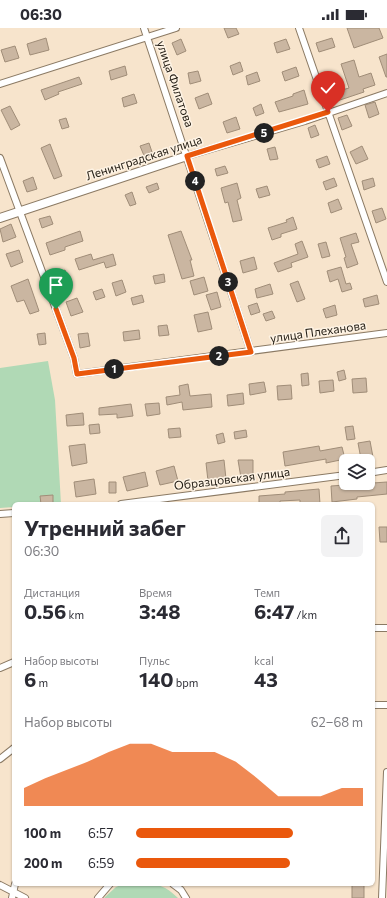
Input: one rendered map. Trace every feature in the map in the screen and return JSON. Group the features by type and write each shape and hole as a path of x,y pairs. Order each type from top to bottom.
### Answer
{"street":[{"name":"улица Филатова","path":"144,28 251,352"},
{"path":"0,84 176,28"},
{"path":"299,28 387,282"},
{"name":"Ленинградская улица","path":"0,218 20,210 187,156 387,93"},
{"path":"0,158 20,210"},
{"name":"улица Плеханова","path":"20,210 74,358 77,374 387,333"},
{"path":"375,471 387,470"},
{"name":"Образцовская улица","path":"137,502 339,476"},
{"path":"0,514 12,513"},
{"path":"375,628 387,628"},
{"path":"0,668 12,663"},
{"path":"375,705 387,705"},
{"path":"0,759 12,750"},
{"path":"382,898 387,772"},
{"path":"0,884 12,895 25,898"},
{"path":"98,898 108,886"},
{"path":"176,886 181,890 186,898"}],"green space":[{"path":"48,361 55,400 61,502 12,502 12,507 0,508 0,368"},
{"path":"161,886 178,898 104,898 116,887"}],"building":[{"path":"224,28 236,28 239,34 228,38"},
{"path":"347,28 379,28 383,38 354,48"},
{"path":"46,38 49,50 30,55 27,44"},
{"path":"332,38 335,47 319,52 316,43"},
{"path":"181,39 186,51 177,55 172,43"},
{"path":"286,39 290,49 277,53 274,43"},
{"path":"15,46 19,58 5,62 1,50"},
{"path":"387,54 387,77 386,77 379,57"},
{"path":"354,60 359,77 371,73 375,85 363,89 364,92 331,103 328,94 349,88 341,64"},
{"path":"240,62 243,71 233,75 230,66"},
{"path":"125,66 127,75 111,80 109,71"},
{"path":"296,67 299,76 285,81 282,72"},
{"path":"198,71 201,81 190,84 188,73"},
{"path":"257,72 260,81 248,85 246,76"},
{"path":"79,77 82,84 58,92 59,94 45,100 41,90"},
{"path":"304,90 308,104 279,112 275,102 293,96 293,94"},
{"path":"208,93 212,104 199,109 195,98"},
{"path":"134,94 137,103 124,107 122,98"},
{"path":"375,102 379,114 369,118 365,105"},
{"path":"261,104 264,113 256,116 253,108"},
{"path":"10,106 20,125 11,130 1,110"},
{"path":"347,115 352,126 342,130 338,118"},
{"path":"236,117 240,129 227,133 223,122"},
{"path":"66,118 69,127 62,129 59,120"},
{"path":"315,125 319,135 311,138 308,128"},
{"path":"149,143 153,155 145,158 140,146"},
{"path":"50,144 62,176 54,179 41,148"},
{"path":"362,146 368,159 356,164 350,152"},
{"path":"275,147 278,159 270,160 267,149"},
{"path":"327,156 330,164 319,168 316,160"},
{"path":"225,166 228,173 217,176 215,169"},
{"path":"33,177 37,189 27,192 23,181"},
{"path":"334,178 337,186 326,190 323,182"},
{"path":"373,178 375,186 364,190 362,181"},
{"path":"157,183 159,189 149,193 146,187"},
{"path":"237,183 241,198 237,200 242,220 233,222 228,202 225,203 221,188"},
{"path":"267,186 270,195 259,198 256,189"},
{"path":"132,192 136,204 130,206 125,195"},
{"path":"338,199 342,209 331,213 328,203"},
{"path":"382,208 386,219 376,223 372,211"},
{"path":"50,216 53,224 42,228 39,219"},
{"path":"293,217 297,229 281,234 281,237 272,240 268,228 287,222 286,220"},
{"path":"11,224 16,237 3,242 0,229"},
{"path":"80,231 83,241 65,247 65,250 50,255 46,243"},
{"path":"181,231 192,260 190,260 194,276 182,279 168,235"},
{"path":"356,233 359,242 351,244 358,264 347,268 344,258 346,257 340,238"},
{"path":"302,241 308,257 291,263 292,267 278,272 274,263 298,254 295,244"},
{"path":"326,242 330,256 322,258 318,244"},
{"path":"19,250 23,262 11,267 6,254"},
{"path":"91,254 93,260 113,254 116,265 106,268 104,262 79,270 75,259"},
{"path":"254,257 257,269 243,273 240,261"},
{"path":"341,267 346,284 350,283 352,289 342,292 338,279 330,282 327,271"},
{"path":"65,270 69,282 59,284 56,273"},
{"path":"164,274 165,282 155,284 153,276"},
{"path":"204,277 208,291 194,295 190,281"},
{"path":"28,279 39,311 30,314 24,300 17,302 11,286"},
{"path":"122,280 126,292 116,296 112,283"},
{"path":"298,281 305,299 297,302 290,284"},
{"path":"270,284 273,294 257,298 255,289"},
{"path":"102,289 105,297 96,300 93,292"},
{"path":"217,292 221,307 211,310 206,295"},
{"path":"142,295 144,302 133,305 131,298"},
{"path":"377,295 379,304 365,307 363,299"},
{"path":"77,298 83,312 71,316 66,302"},
{"path":"257,303 260,312 251,315 248,306"},
{"path":"335,305 337,315 326,318 323,309"},
{"path":"272,311 275,318 266,321 263,314"},
{"path":"208,312 212,329 198,332 194,315"},
{"path":"167,325 169,335 159,336 158,326"},
{"path":"139,330 140,339 124,341 123,332"},
{"path":"45,333 46,344 39,345 37,334"},
{"path":"88,333 90,346 80,348 78,334"},
{"path":"344,370 346,379 339,381 337,372"},
{"path":"308,373 309,385 302,386 301,374"},
{"path":"366,378 367,392 353,393 352,379"},
{"path":"333,380 334,391 320,393 319,381"},
{"path":"264,382 266,392 250,395 249,384"},
{"path":"188,384 190,396 211,394 212,407 183,410 182,402 167,405 166,397 180,395 179,386"},
{"path":"291,385 292,399 278,400 277,386"},
{"path":"243,393 244,404 228,406 227,395"},
{"path":"159,403 160,414 147,416 145,404"},
{"path":"131,404 133,416 117,418 117,414 99,415 99,408"},
{"path":"83,413 84,425 67,426 66,415"},
{"path":"99,424 100,433 90,434 89,425"},
{"path":"353,426 355,439 347,440 345,427"},
{"path":"180,428 181,437 169,438 168,429"},
{"path":"246,430 247,437 235,439 234,432"},
{"path":"223,433 225,442 218,444 216,435"},
{"path":"370,441 372,454 360,454 358,443"},
{"path":"85,444 87,463 72,466 69,446"},
{"path":"319,446 320,451 342,447 344,454 339,454 339,460 326,463 326,459 285,466 283,452"},
{"path":"224,460 226,479 208,481 206,463"},
{"path":"238,460 253,460 253,478 241,478"},
{"path":"174,466 178,481 160,485 156,471"},
{"path":"145,472 148,486 127,491 123,477"},
{"path":"94,479 96,494 76,497 74,482"},
{"path":"109,482 116,482 116,493 109,493"},
{"path":"387,482 387,494 357,497 357,499 332,502 331,486 339,485 339,490 375,490 375,483"},
{"path":"319,489 320,502 300,502 300,500 259,502 259,496 285,494 285,492"},
{"path":"53,495 53,502 41,502 40,496"},
{"path":"379,527 387,527 387,542 380,542"},
{"path":"352,886 364,886 364,898 352,898"}],"route":[{"path":"56,309 74,358 77,374 251,352 187,156 305,121 328,112"}]}
